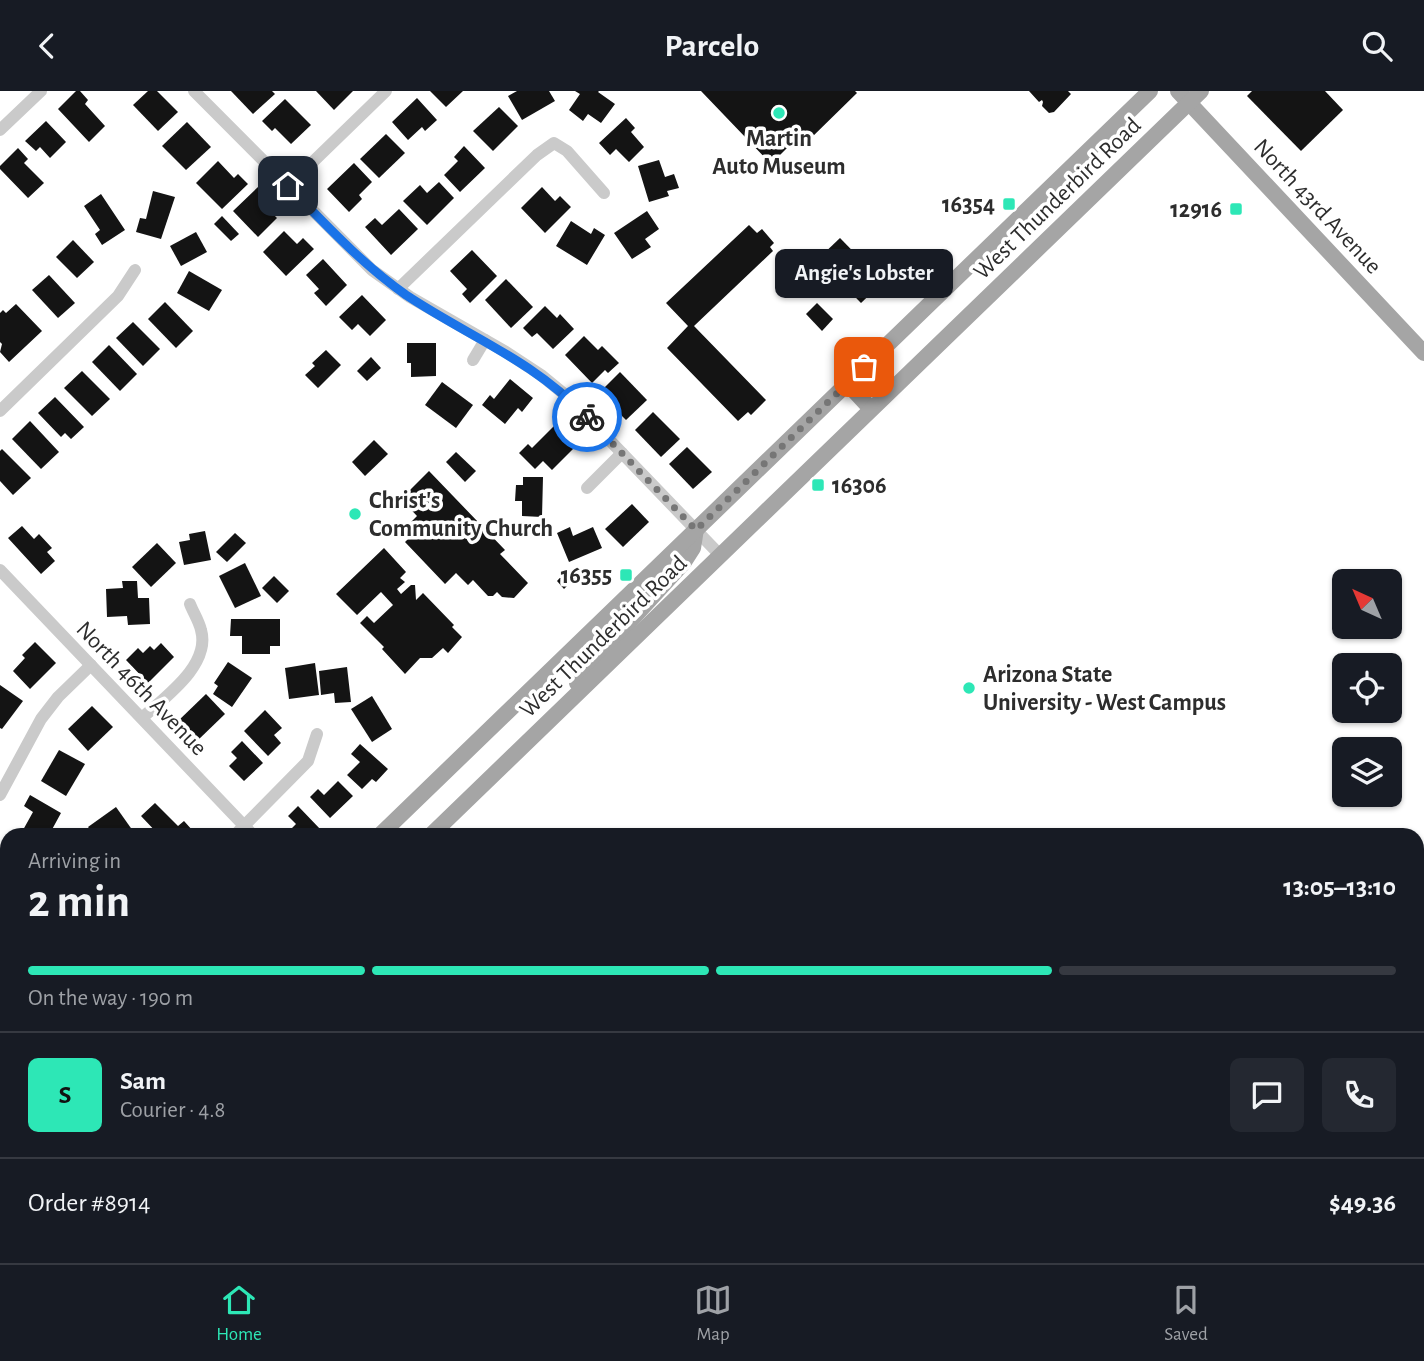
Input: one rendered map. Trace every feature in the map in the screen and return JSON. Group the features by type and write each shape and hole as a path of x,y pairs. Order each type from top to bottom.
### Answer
{"main road":[{"name":"West Thunderbird Road","path":"387,828 1150,91"},
{"name":"West Thunderbird Road","path":"438,828 872,409 1189,95"},
{"name":"North 43rd Avenue","path":"1189,95 1424,353"},
{"path":"847,383 872,409"},
{"path":"569,701 591,664 684,562 693,548 696,530"}],"street":[{"path":"0,130 41,91"},
{"path":"194,91 358,257 398,289 556,386 720,555"},
{"path":"288,186 386,91"},
{"path":"398,289 537,155 554,143 567,151 604,193"},
{"path":"0,411 118,296 135,270"},
{"path":"473,360 485,340"},
{"path":"587,488 622,453"},
{"name":"North 46th Avenue","path":"0,571 142,718 237,828"},
{"path":"142,718 183,679 201,656 202,630 190,604"},
{"path":"0,795 41,719 58,697 91,665"},
{"path":"241,828 308,761 317,734"}],"building":[{"path":"76,91 80,91 88,100 85,104 105,126 89,142 58,109"},
{"path":"148,91 157,91 178,112 158,131 133,105"},
{"path":"231,91 272,91 275,94 253,114"},
{"path":"316,91 353,91 334,110"},
{"path":"430,91 463,91 446,107"},
{"path":"517,91 549,91 555,101 522,120 508,96"},
{"path":"575,91 599,91 615,104 601,123 588,114 583,121 569,110 580,94"},
{"name":"Martin Auto Museum","path":"701,91 857,93 809,140 802,133 771,164"},
{"path":"1029,91 1068,91 1071,94 1054,112 1049,113 1042,106 1042,100 1039,102"},
{"path":"1252,91 1325,91 1343,110 1301,151 1247,96"},
{"path":"417,98 437,120 425,131 422,127 408,140 392,122"},
{"path":"285,99 311,125 291,144 275,128 272,131 262,121"},
{"path":"499,107 518,126 493,151 473,131"},
{"path":"626,118 635,128 631,132 644,147 629,162 616,149 610,155 599,143"},
{"path":"46,121 66,142 50,158 40,147 36,151 25,141"},
{"path":"187,122 211,147 186,170 162,146"},
{"path":"386,134 405,153 379,178 360,159"},
{"path":"464,146 485,168 460,192 444,175 458,161 454,157"},
{"path":"18,148 28,159 24,163 44,183 28,198 0,169"},
{"path":"659,160 665,177 674,174 679,188 667,191 669,196 649,202 638,166"},
{"path":"218,161 234,178 238,174 248,184 222,209 196,183"},
{"path":"354,163 372,182 359,195 362,199 349,212 327,189"},
{"path":"439,182 454,198 427,225 403,201 420,185 427,193"},
{"path":"258,187 270,199 264,205 277,218 258,237 233,211"},
{"path":"542,187 555,201 560,196 571,207 545,233 521,208"},
{"path":"153,191 175,197 161,239 136,232 140,218 146,219"},
{"path":"101,194 125,230 102,245 95,234 100,230 84,206"},
{"path":"399,209 418,229 391,255 365,227 375,218 382,225"},
{"path":"647,211 659,229 645,239 651,247 632,259 614,233"},
{"path":"222,216 239,234 231,241 214,224"},
{"path":"571,221 591,234 594,228 605,235 587,265 556,246"},
{"path":"749,225 757,233 762,229 774,243 770,247 773,251 694,326 766,400 751,415 748,412 738,421 667,348 688,326 666,303"},
{"path":"284,231 297,244 303,238 314,249 286,276 263,252"},
{"path":"196,232 207,252 181,266 170,246"},
{"path":"840,238 883,282 861,303 818,259"},
{"path":"73,240 94,262 77,278 56,257"},
{"path":"472,250 497,276 470,303 462,294 467,289 450,271"},
{"path":"323,259 347,285 326,306 314,293 319,289 306,275"},
{"path":"189,271 222,290 209,311 177,293"},
{"path":"49,275 75,303 58,318 32,290"},
{"path":"506,279 533,307 511,328 485,300"},
{"path":"362,295 386,320 370,336 358,324 352,330 339,317"},
{"path":"165,302 193,331 176,348 148,319"},
{"path":"817,303 833,319 822,331 806,314"},
{"path":"16,304 42,331 9,362 0,352 0,313 3,310 6,313"},
{"path":"545,306 557,318 560,314 574,329 553,349 537,333 532,337 523,328"},
{"path":"133,322 160,349 143,366 116,338"},
{"path":"584,336 598,350 602,346 619,363 608,373 605,370 592,383 565,355"},
{"path":"407,343 436,343 436,376 411,377 411,363 407,363"},
{"path":"109,345 137,374 120,391 92,362"},
{"path":"326,350 341,365 318,388 305,375 315,366 312,363"},
{"path":"371,357 381,368 367,381 357,371"},
{"path":"82,371 110,399 92,416 64,388"},
{"path":"620,372 647,400 626,420 599,393"},
{"path":"510,379 533,398 522,412 518,408 505,424 482,405 490,395 494,399"},
{"path":"442,382 473,405 456,428 425,405"},
{"path":"55,397 84,427 71,439 65,433 61,437 38,413"},
{"path":"653,412 680,439 661,457 635,430"},
{"path":"30,421 59,452 41,469 12,439"},
{"path":"556,424 577,445 552,470 543,461 535,469 519,453 528,444 532,448"},
{"path":"374,440 388,454 365,476 352,462"},
{"path":"687,447 712,472 693,489 669,464"},
{"path":"2,449 31,478 13,495 0,481"},
{"path":"456,452 476,471 465,482 446,462"},
{"path":"429,471 505,550 500,554 528,583 514,598 502,597 497,592 488,596 473,580 468,585 456,573 445,584 405,542 418,529 411,522 417,516 401,499"},
{"path":"523,477 543,477 542,517 522,516 522,501 515,501 516,485 523,485"},
{"path":"632,504 649,522 623,547 605,529"},
{"path":"22,526 34,539 39,534 52,548 47,552 55,561 41,574 8,538"},
{"path":"570,527 573,536 593,527 602,548 569,562 557,533"},
{"path":"205,531 211,560 184,565 179,542 190,540 189,534"},
{"path":"235,533 246,543 227,562 216,552"},
{"path":"157,543 176,563 151,587 132,567"},
{"path":"384,548 406,572 400,578 405,582 397,589 401,594 411,585 415,585 416,600 423,593 462,637 448,653 443,648 432,658 420,658 405,674 382,649 384,647 360,623 367,616 374,623 393,605 381,592 357,615 336,594"},
{"path":"245,563 261,596 235,608 219,576"},
{"path":"567,570 575,578 564,589 557,581"},
{"path":"274,576 289,591 277,603 262,588"},
{"path":"122,581 137,581 138,598 149,598 150,624 128,625 127,616 107,617 106,589 123,588"},
{"path":"231,619 280,619 280,646 270,646 270,654 242,654 242,636 230,636"},
{"path":"35,642 56,663 30,689 13,671 25,658 22,655"},
{"path":"161,643 174,657 148,683 126,660 138,648 143,653 150,646 154,650"},
{"path":"228,662 252,678 232,707 213,694 218,686 214,683"},
{"path":"315,663 319,695 289,699 285,668"},
{"path":"347,667 351,702 335,703 334,693 321,695 319,671"},
{"path":"0,685 23,701 2,729 0,728"},
{"path":"206,694 225,714 196,742 177,722"},
{"path":"372,696 392,729 372,742 351,709"},
{"path":"92,706 113,727 88,751 68,729"},
{"path":"265,710 282,728 274,735 281,743 268,756 244,731"},
{"path":"242,741 263,763 244,781 229,766 237,758 231,752"},
{"path":"360,744 388,769 376,782 372,779 362,789 347,775 360,762 351,754"},
{"path":"59,750 85,764 66,796 41,781"},
{"path":"338,781 353,796 330,818 310,797 318,789 324,795"},
{"path":"30,795 61,813 53,828 24,828 33,812 24,806"},
{"path":"155,803 178,826 184,821 190,828 152,828 141,816"},
{"path":"298,806 319,828 292,828 296,824 288,816"},
{"path":"116,807 131,828 89,828"}],"way so far":[{"path":"587,417 696,530 864,367"}],"place":[{"name":"Martin Auto Museum","path":"779,113"},
{"name":"16354","path":"1009,204"},
{"name":"12916","path":"1236,209"},
{"name":"Angie's Lobster","path":"864,367"},
{"name":"16306","path":"818,485"},
{"name":"Christ's Community Church","path":"355,514"},
{"name":"16355","path":"626,575"},
{"name":"Arizona State University - West Campus","path":"969,688"}],"route":[{"path":"288,186 372,270 410,297 541,375 587,417"}]}
